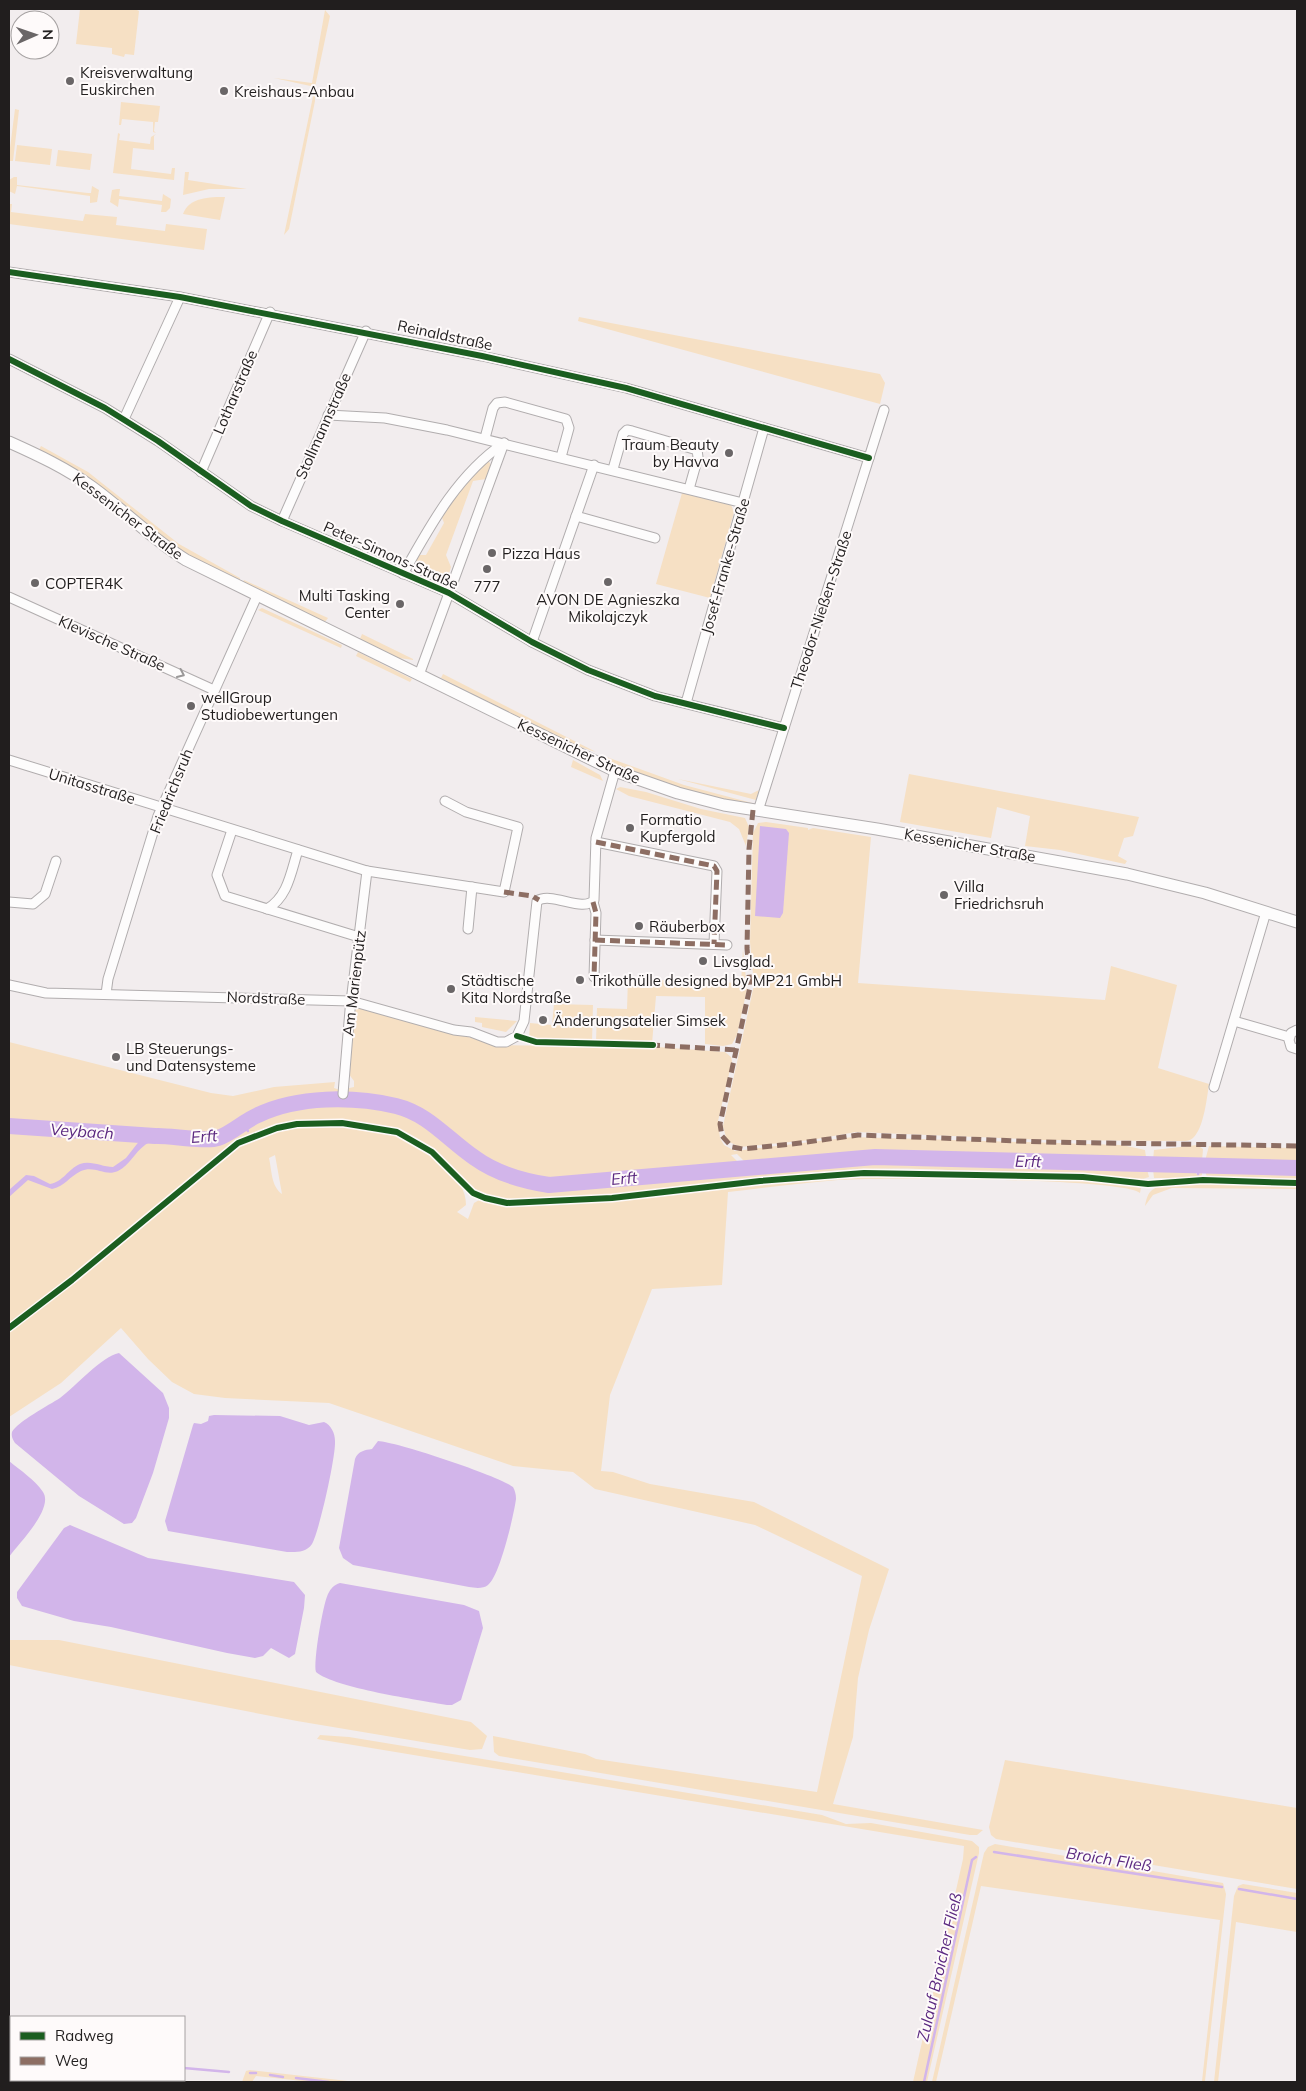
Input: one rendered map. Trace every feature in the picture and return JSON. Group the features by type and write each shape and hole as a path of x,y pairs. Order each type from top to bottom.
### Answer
{"main road":[{"name":"Kessenicher Straße","path":"9,442 48,459 80,478 171,550 257,596 615,771 693,797 758,811 892,831 1127,874 1198,891 1297,922"}],"street":[{"name":"Reinaldstraße","path":"9,272 180,296 366,331 626,388 869,458"},
{"path":"124,419 180,296"},
{"name":"Lotharstraße","path":"201,472 270,312"},
{"name":"Stollmannstraße","path":"282,521 366,331"},
{"name":"Peter-Simons-Straße","path":"9,359 91,399 124,419 251,506 449,593 532,642 611,681 641,692 784,728"},
{"path":"485,438 493,408 497,403 504,402 566,419 569,428 561,457"},
{"name":"Theodor-Nießen-Straße","path":"758,811 884,410"},
{"path":"328,415 385,418 485,438 742,503"},
{"name":"Josef-Franke-Straße","path":"686,704 764,428"},
{"path":"613,469 623,434 627,430 632,431 697,450 698,457 689,489"},
{"path":"403,574 452,494 485,456 504,443"},
{"path":"419,674 504,443"},
{"path":"532,642 594,465"},
{"path":"576,516 655,538"},
{"name":"Friedrichsruh","path":"106,994 108,979 162,808 257,596"},
{"name":"Klevische Straße","path":"9,597 214,690"},
{"name":"Unitasstraße","path":"9,760 367,871 504,892 519,829 513,824 466,812 444,801"},
{"path":"594,977 596,913 593,902 596,842 609,786 615,771"},
{"path":"232,830 217,875 225,896 359,937"},
{"path":"596,842 714,866 717,871 714,944"},
{"path":"267,909 276,904 283,895 298,850"},
{"path":"9,902 33,904 45,894 56,861"},
{"name":"Am Marienpütz","path":"343,1094 351,1001 367,871"},
{"path":"468,929 472,887"},
{"name":"Nordstraße","path":"9,985 37,992 351,1001 454,1030 471,1032 497,1042 506,1042 517,1036 524,1021 537,901 543,898 586,904 593,902"},
{"path":"1214,1087 1266,912"},
{"path":"595,940 727,945"},
{"path":"1234,1021 1289,1037"},
{"path":"1297,1030 1292,1032 1289,1037 1290,1045 1297,1049"}],"shaded area":[{"path":"80,9 135,9 139,11 134,55 125,54 124,57 112,54 112,48 76,44"},
{"path":"325,10 330,16 315,87 274,78 312,83"},
{"path":"315,87 315,101 289,229 284,235"},
{"path":"121,102 160,106 158,122 155,122 154,131 156,133 153,132 153,122 122,119 121,125 119,125"},
{"path":"15,109 19,110 13,161 9,161 9,156"},
{"path":"118,133 120,134 119,140 150,144 151,137 156,134 154,136 154,150 133,148 131,169 171,174 172,168 175,168 174,180 113,173"},
{"path":"17,145 52,149 50,165 15,161"},
{"path":"58,150 92,154 90,170 56,166"},
{"path":"185,172 189,172 188,180 247,189 209,189 183,195"},
{"path":"17,177 17,185 88,193 91,193 92,186 99,190 97,202 90,203 90,196 17,186 15,194 9,191 9,180"},
{"path":"120,189 119,196 162,201 163,194 171,199 170,208 166,212 161,212 162,205 119,199 118,207 110,202 112,190"},
{"path":"225,197 220,220 183,214 186,208 195,201"},
{"path":"9,204 12,204 11,212 83,221 85,214 117,217 116,225 165,231 166,224 207,229 204,250 9,224"},
{"path":"579,317 880,374 885,383 880,404 578,321"},
{"path":"41,446 88,472 179,544 240,578 240,580 189,556 39,450"},
{"path":"488,460 491,465 486,479 473,481 446,555 451,567 448,577 439,580 431,577 432,573 427,571 425,574 415,571 413,567 419,555 426,555 444,523 441,515 455,495"},
{"path":"682,493 731,505 734,512 710,598 656,584"},
{"path":"244,580 328,618 325,622 243,582"},
{"path":"262,608 342,645 341,648 258,610"},
{"path":"362,634 413,660 399,658 360,639"},
{"path":"358,652 412,679 410,682 356,656"},
{"path":"443,674 596,752 577,746 441,678"},
{"path":"601,755 684,785 752,803 745,804 668,785 626,771"},
{"path":"573,760 600,775 603,781 571,767"},
{"path":"909,774 1139,817 1133,836 1124,838 1118,856 1127,861 1125,864 1060,850 1025,846 1030,816 997,807 991,838 900,822"},
{"path":"678,779 751,794 759,790 756,800"},
{"path":"620,787 646,792 701,809 745,818 749,827 746,846 739,829 730,822 629,796 616,789"},
{"path":"766,822 808,828 808,830 813,828 871,837 858,983 1105,1000 1111,966 1177,985 1158,1068 1209,1084 1204,1112 1197,1133 1188,1141 1045,1140 856,1132 811,1140 740,1147 727,1141 723,1126 754,985 750,942 753,833 758,823"},
{"path":"760,826 786,829 789,833 783,913 780,918 755,916"},
{"path":"743,949 747,989 737,1035 732,1044 723,1046 705,1044 705,997 656,996 652,1044 596,1043 597,1008 627,1009 628,979 741,983"},
{"path":"554,1004 593,1005 592,1043 529,1039 530,1023 552,1025"},
{"path":"356,1006 497,1045 658,1047 725,1052 731,1057 732,1061 718,1121 720,1138 724,1145 735,1151 853,1137 1122,1145 1145,1150 1146,1157 1142,1160 1035,1155 888,1153 747,1164 737,1154 731,1155 740,1164 584,1180 549,1180 502,1169 478,1156 421,1110 380,1099 345,1097 345,1104 372,1106 408,1113 433,1128 458,1151 477,1165 510,1180 545,1189 874,1161 967,1162 1147,1169 1149,1177 1134,1180 1087,1174 920,1169 838,1171 525,1203 492,1198 473,1188 434,1150 414,1137 380,1126 344,1121 344,1125 374,1129 400,1137 424,1149 458,1181 465,1195 466,1205 457,1212 468,1219 474,1203 481,1199 505,1205 545,1205 866,1175 1087,1179 1118,1182 1141,1188 1140,1193 1124,1188 1091,1184 996,1180 861,1179 728,1192 722,1285 652,1289 610,1395 601,1471 613,1472 650,1484 754,1502 889,1569 869,1630 858,1678 853,1737 833,1804 983,1830 977,1835 499,1756 494,1752 493,1736 585,1754 596,1759 817,1792 862,1576 755,1525 595,1489 573,1472 513,1466 329,1403 225,1398 194,1394 172,1382 148,1359 121,1328 61,1383 9,1417 9,1042 211,1093 233,1096 274,1087 335,1082 334,1088 340,1090 354,1087 354,1081 348,1073","holes":["275,1155 282,1194 274,1183 269,1158"]},
{"path":"475,1017 517,1021 506,1032 482,1027 482,1023 475,1022"},
{"path":"169,1130 178,1136 145,1145 126,1166 118,1171 109,1173 91,1169 81,1171 60,1186 52,1189 28,1180 9,1197 9,1190 26,1175 34,1176 50,1184 58,1181 80,1164 88,1163 113,1167 126,1158 144,1135"},
{"path":"1197,1145 1203,1149 1202,1161 1153,1160 1154,1150"},
{"path":"1209,1146 1297,1148 1297,1164 1205,1161"},
{"path":"1153,1169 1197,1169 1196,1174 1200,1174 1202,1169 1202,1175 1199,1178 1154,1178"},
{"path":"1205,1169 1297,1171 1297,1181 1207,1178"},
{"path":"1174,1183 1297,1185 1297,1189 1172,1188 1153,1195 1145,1206 1149,1194 1156,1188"},
{"path":"119,1353 163,1393 169,1408 169,1418 153,1473 136,1518 132,1523 124,1524 79,1496 15,1443 12,1435 12,1432 20,1423 60,1398 104,1360"},
{"path":"209,1416 280,1416 309,1425 324,1422 331,1427 335,1449 323,1510 310,1547 301,1551 287,1552 168,1531 165,1521 193,1425 194,1423 201,1424 208,1421"},
{"path":"378,1441 447,1460 489,1475 513,1487 516,1499 502,1558 493,1579 488,1585 481,1588 469,1587 353,1565 343,1558 339,1548 355,1459 364,1450 372,1449"},
{"path":"9,1461 36,1483 43,1492 45,1499 44,1507 34,1526 9,1557"},
{"path":"70,1525 148,1558 294,1582 305,1595 295,1654 289,1658 271,1648 263,1656 255,1658 111,1627 74,1621 22,1606 17,1598 17,1592 64,1528"},
{"path":"340,1583 464,1605 479,1611 483,1628 461,1700 452,1705 447,1705 398,1697 341,1683 316,1672 317,1646 326,1600 332,1588"},
{"path":"9,1640 59,1640 471,1722 487,1736 482,1749 470,1750 297,1721 9,1665"},
{"path":"320,1735 349,1737 822,1815 846,1824 871,1823 972,1841 979,1847 979,1853 927,2082 913,2082 963,1859 964,1846 317,1739"},
{"path":"1005,1760 1297,1808 1297,1889 996,1839 991,1835 989,1827"},
{"path":"995,1844 1223,1883 1226,1894 1205,2081 1202,2081 1220,1920 981,1886 936,2082 932,2082 984,1853 988,1847"},
{"path":"1243,1884 1297,1893 1297,1932 1236,1922 1218,2082 1214,2082 1234,1896 1238,1886"},
{"path":"246,2071 357,2082 312,2082 256,2076 252,2082 242,2082"}],"waterway":[{"name":"Erft","path":"158,1136 213,1139 223,1136 253,1118 290,1104 344,1099 379,1103 408,1110 438,1128 483,1164 501,1173 549,1185 875,1157 1297,1168"},
{"path":"243,1124 248,1131"},
{"name":"Veybach","path":"9,1126 155,1136"},
{"path":"1198,1174 1201,1165"},
{"name":"Broich Fließ","path":"994,1852 1222,1887"},
{"name":"Zulauf Broicher Fließ","path":"924,2082 972,1860 976,1857"},
{"name":"Broich Fließ","path":"1239,1889 1297,1899"},
{"path":"185,2068 229,2072"},
{"name":"Zulauf Broicher Fließ","path":"250,2073 256,2073"},
{"name":"Zulauf Broicher Fließ","path":"270,2075 283,2077"},
{"name":"Zulauf Broicher Fließ","path":"296,2078 329,2082"}],"marked path":[{"path":"753,810 749,849 747,948 750,987 720,1124 722,1136 732,1147 743,1149 858,1135 1045,1142 1297,1146"},
{"path":"596,842 714,866 717,871 714,944"},
{"path":"504,892 532,896 539,900"},
{"path":"593,902 596,913 594,977"},
{"path":"595,940 727,945"},
{"path":"650,1045 737,1050"}],"cycle path":[{"path":"9,272 180,297 482,356 626,388 869,458"},
{"path":"9,359 105,408 158,441 251,506 449,593 532,642 588,670 655,696 784,728"},
{"path":"517,1036 536,1042 653,1045"},
{"path":"9,1328 72,1280 238,1143 277,1128 297,1124 342,1123 397,1132 432,1152 473,1193 507,1203 612,1198 760,1181 864,1173 1083,1177 1148,1184 1203,1180 1297,1183"}],"place":[{"name":"Kreisverwaltung Euskirchen","path":"70,81"},
{"name":"Kreishaus-Anbau","path":"224,91"},
{"name":"Traum Beauty by Havva","path":"729,453"},
{"name":"Pizza Haus","path":"492,553"},
{"name":"777","path":"487,569"},
{"name":"AVON DE Agnieszka Mikolajczyk","path":"608,582"},
{"name":"COPTER4K","path":"35,583"},
{"name":"Multi Tasking Center","path":"400,604"},
{"name":"wellGroup Studiobewertungen","path":"191,706"},
{"name":"Formatio Kupfergold","path":"630,828"},
{"name":"Villa Friedrichsruh","path":"944,895"},
{"name":"Räuberbox","path":"639,926"},
{"name":"Livsglad.","path":"703,961"},
{"name":"Trikothülle designed by MP21 GmbH","path":"580,980"},
{"name":"Städtische Kita Nordstraße","path":"451,989"},
{"name":"Änderungsatelier Simsek","path":"543,1020"},
{"name":"LB Steuerungs- und Datensysteme","path":"116,1057"}]}
